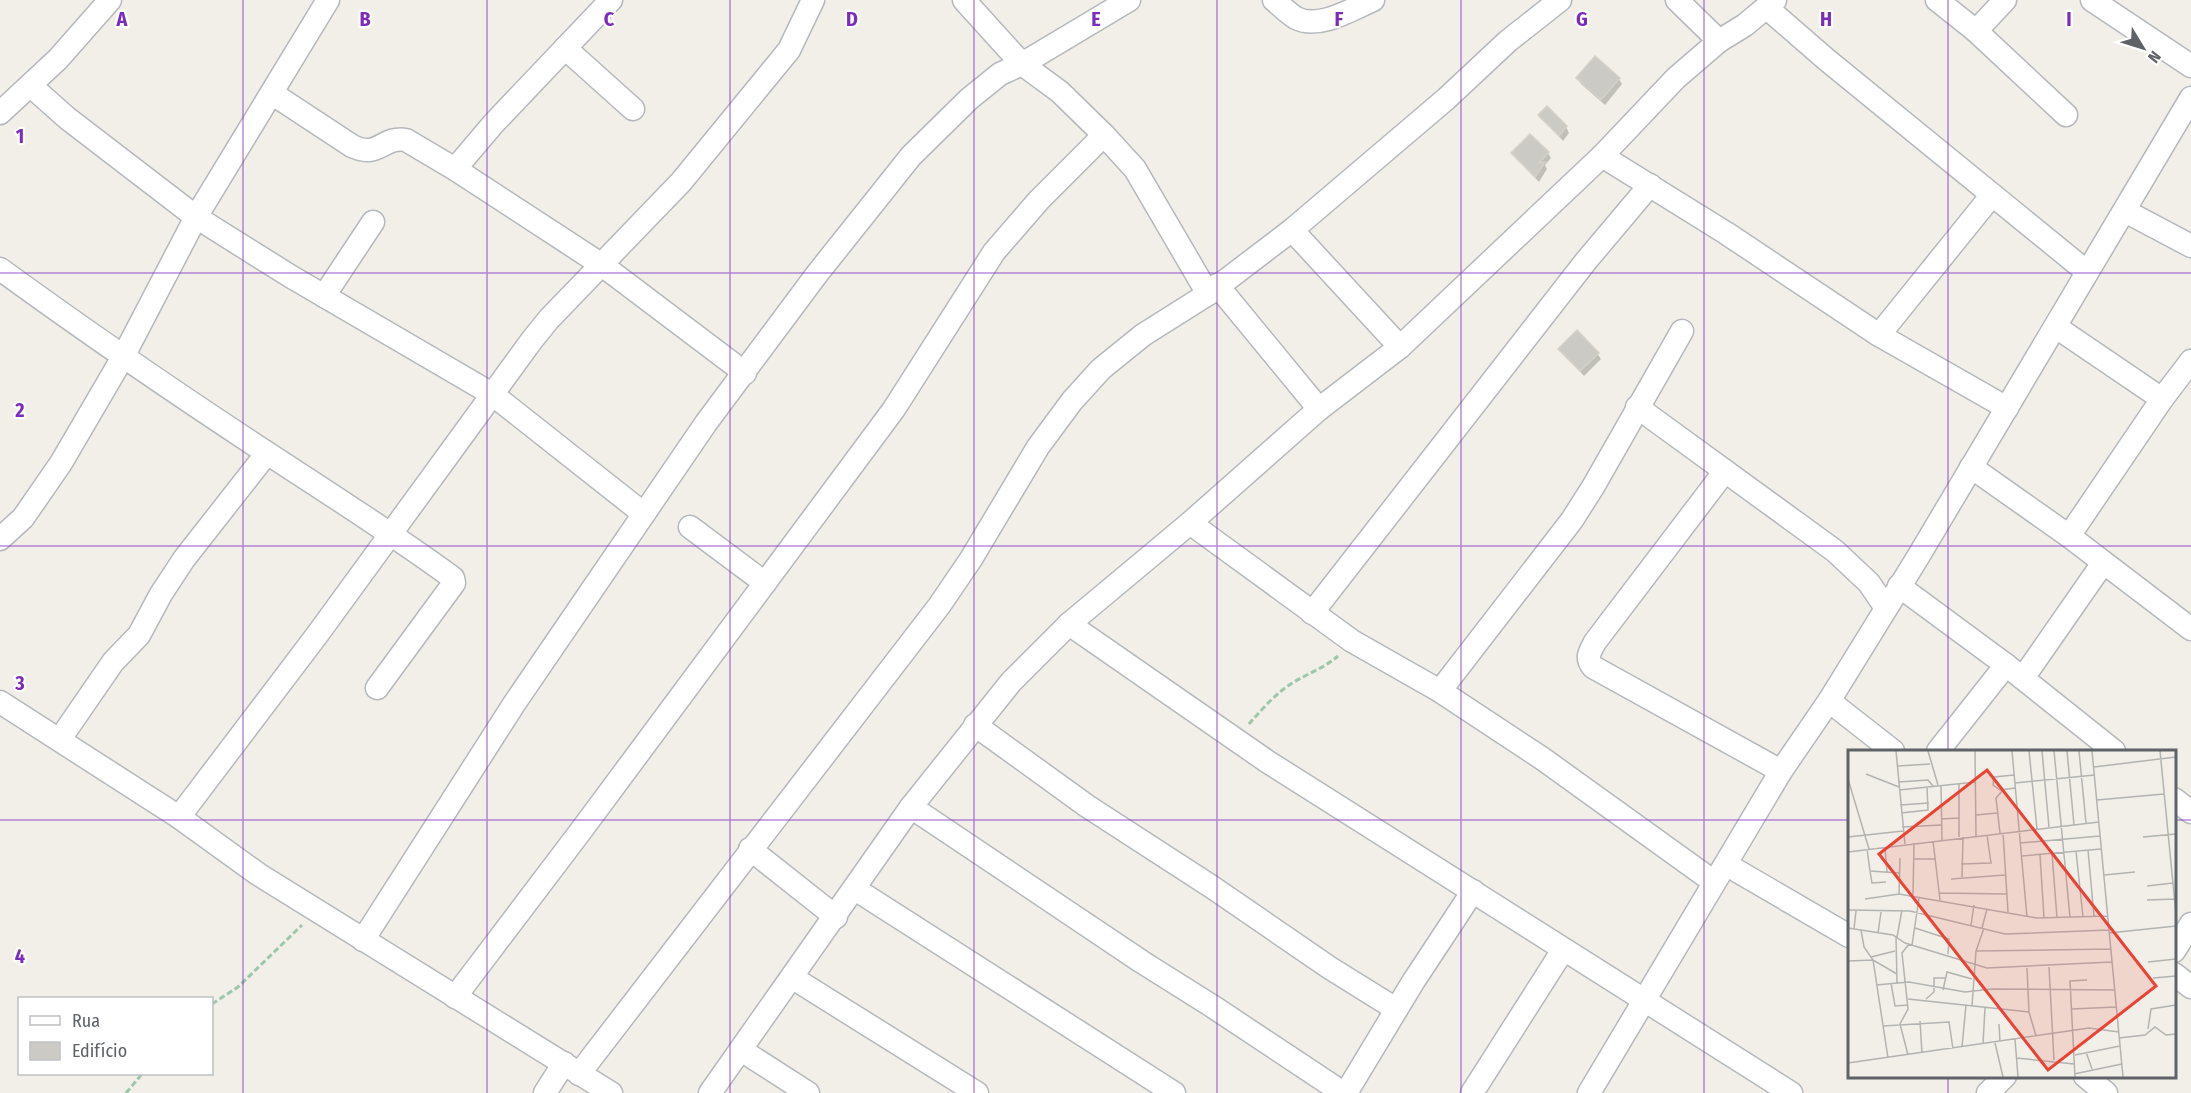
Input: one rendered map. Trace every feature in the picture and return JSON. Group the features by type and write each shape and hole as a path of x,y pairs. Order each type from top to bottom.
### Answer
{"street":[{"path":"0,113 31,86 110,0"},
{"path":"0,539 23,518 61,463 123,357 196,217 273,94 328,0"},
{"path":"455,169 494,123 611,0"},
{"path":"179,817 549,319 681,182 789,50 813,0"},
{"path":"964,0 1022,64 1060,92 1135,169 1212,289 1319,409"},
{"path":"363,940 514,704 706,423 817,274 911,156 969,99 1000,74 1022,64 1128,0"},
{"path":"1274,0 1297,19 1315,22 1337,16 1372,0"},
{"path":"545,1093 572,1068 750,849 954,584 1038,447 1072,401 1101,369 1143,335 1212,289 1292,230 1421,120 1508,41 1560,0"},
{"path":"1677,0 1719,41"},
{"path":"1937,0 1976,31 2066,115"},
{"path":"1976,31 2005,0"},
{"path":"2092,0 2191,66"},
{"path":"710,1093 836,917 911,807 1011,682 1069,624 1190,523 1319,409 1400,347 1602,156 1676,78 1719,41 1745,25 1771,4 1827,60 2087,273"},
{"path":"565,48 633,109"},
{"path":"31,86 67,118 196,217 324,296 492,394 644,514"},
{"path":"273,94 364,152 399,139 406,140 455,169 602,265 745,373"},
{"path":"1589,1093 1782,771 1829,701 1886,608 2191,98"},
{"path":"455,997 894,409 994,252 1045,193 1104,135"},
{"path":"1602,156 1879,335 2007,408"},
{"path":"1312,613 1586,261 1650,185"},
{"path":"1879,335 1992,195"},
{"path":"2125,211 2191,246"},
{"path":"324,296 373,222"},
{"path":"1292,230 1400,347"},
{"path":"0,270 123,357 392,533 455,580 377,688"},
{"path":"2056,327 2162,399"},
{"path":"1440,691 1572,520 1682,331"},
{"path":"2069,536 2162,399 2191,361"},
{"path":"1637,407 1835,551 1869,583 1886,608"},
{"path":"60,739 113,662 139,635 161,594 184,559 267,453"},
{"path":"1971,467 2069,536 2191,629"},
{"path":"1725,471 1595,642 1588,656 1589,662 1593,667 1782,771"},
{"path":"1190,523 1352,641 1440,691 1721,873 1848,936"},
{"path":"690,527 765,583"},
{"path":"1939,750 2014,672 2103,563"},
{"path":"1899,586 2113,750"},
{"path":"1069,624 1236,740 1644,1002 1791,1093"},
{"path":"1829,701 1892,750"},
{"path":"0,702 179,817 258,874 611,1093"},
{"path":"975,725 1087,806 1212,887 1330,968 1396,1008"},
{"path":"2176,800 2191,812"},
{"path":"911,807 1142,962 1344,1093 1396,1008 1473,891"},
{"path":"750,849 836,917"},
{"path":"855,889 1174,1093"},
{"path":"2176,949 2191,924"},
{"path":"1472,1093 1563,950"},
{"path":"2176,975 2191,987"},
{"path":"793,978 977,1093"},
{"path":"741,1050 808,1093"},
{"path":"1985,1078 1986,1093"},
{"path":"1986,1093 2004,1078"},
{"path":"2086,1078 2106,1093"}],"path":[{"path":"1236,740 1276,696 1293,682 1326,666 1352,641"},
{"path":"213,1003 238,987 316,911"},
{"path":"126,1093 141,1075"}],"building":[{"path":"1595,56 1620,78 1601,100 1576,78"},
{"path":"1547,106 1567,126 1559,136 1538,115"},
{"path":"1530,134 1549,152 1539,163 1545,162 1535,177 1511,153"},
{"path":"1577,330 1599,353 1580,371 1558,349"}]}
